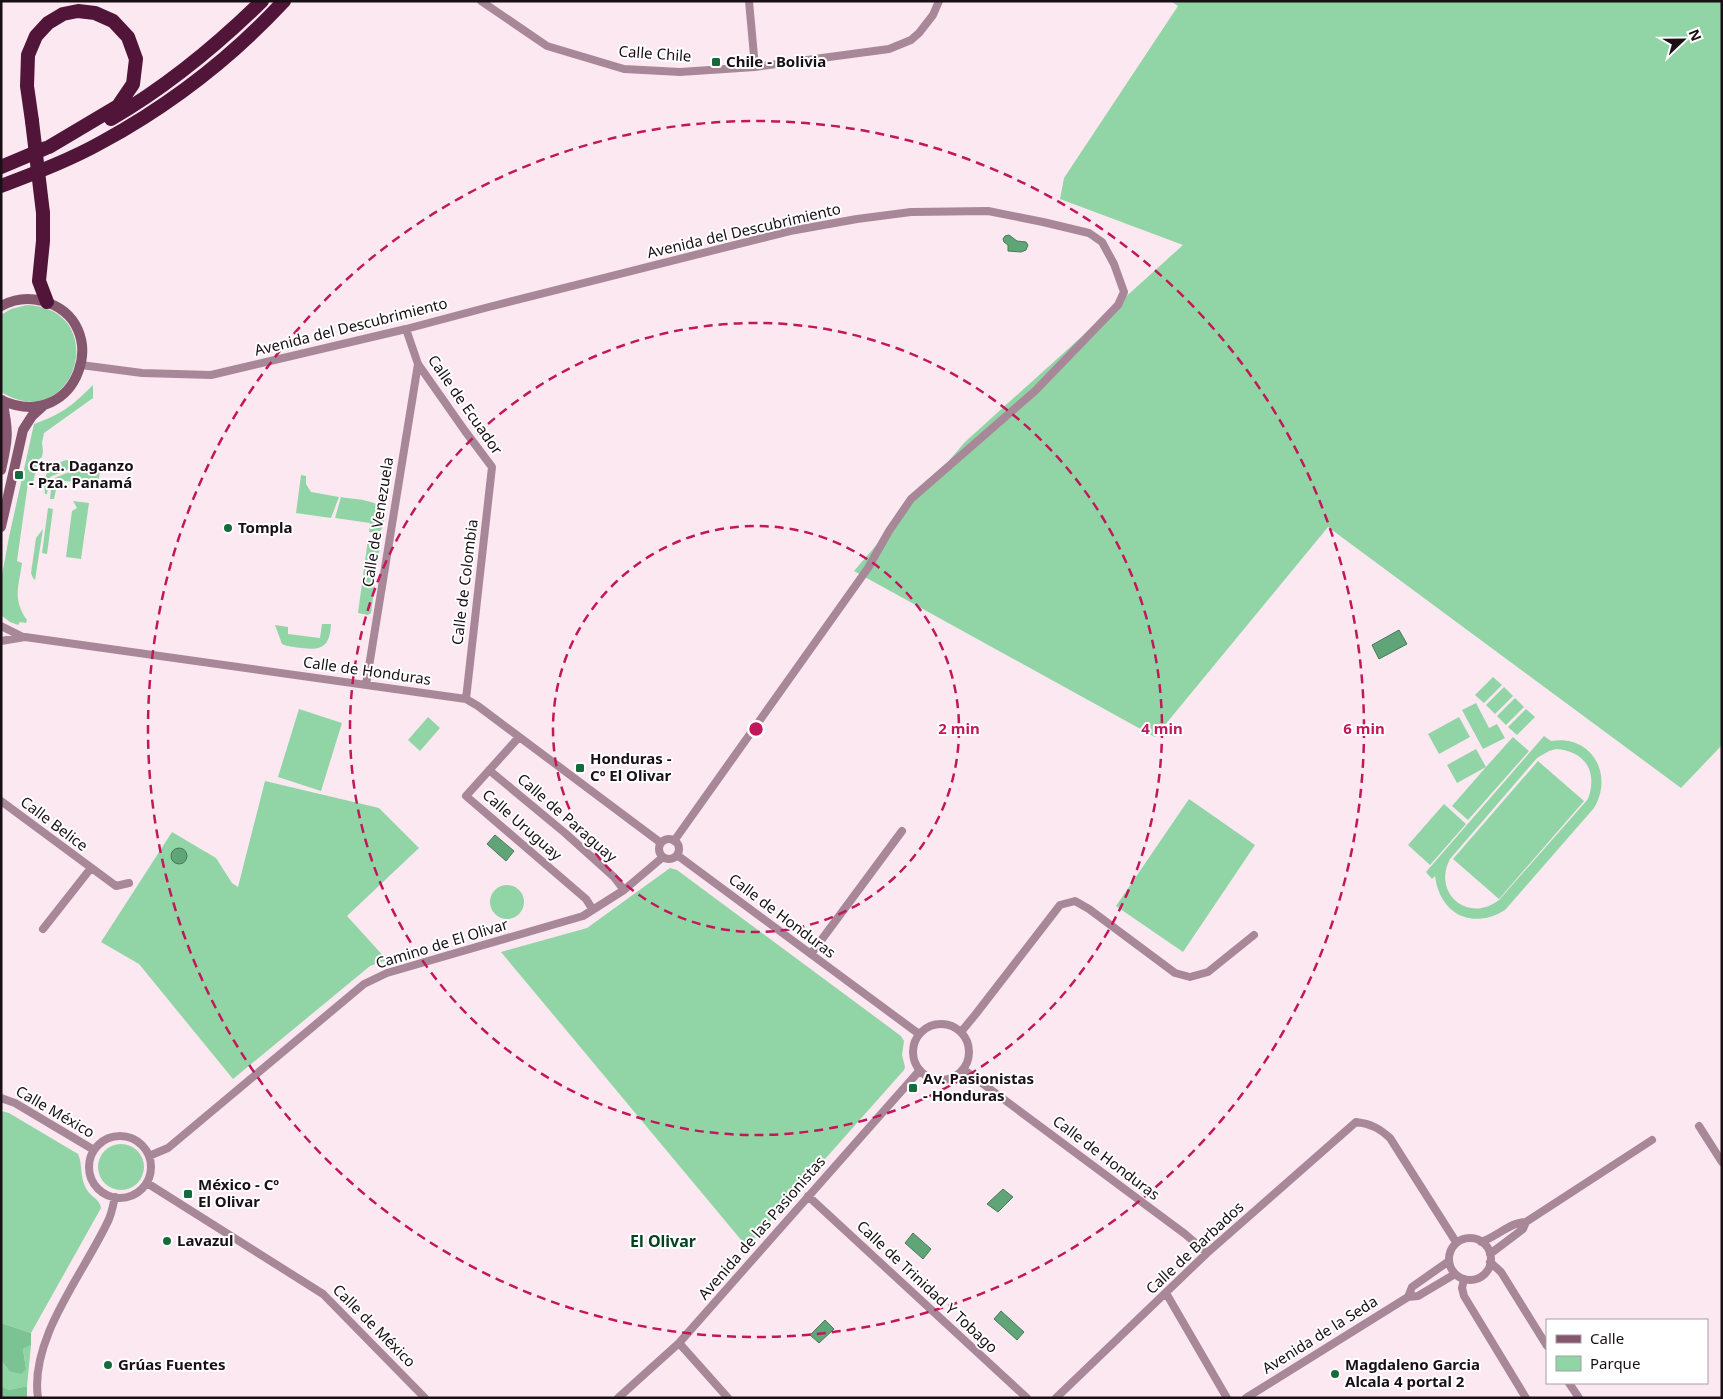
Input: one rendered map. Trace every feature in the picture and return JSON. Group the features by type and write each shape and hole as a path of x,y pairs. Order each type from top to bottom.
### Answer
{"highway":[{"path":"1,167 90,132 145,99 225,37 262,1"},
{"path":"1,186 54,166 101,143 153,112 206,74 237,48 284,1"},
{"path":"47,302 39,282 43,241 43,213 27,86 28,55 36,36 48,23 63,14 78,11 95,13 113,21 128,37 136,59 133,84 118,106 49,147"}],"main road":[{"path":"1,306 17,300 27,299 47,302 70,318 79,333 82,348 82,365 76,379 68,391 56,400 43,406 29,408 15,406 2,400"},
{"path":"1,470 7,444 8,427 2,400"},
{"path":"1,527 23,430 32,416 43,406"}],"street":[{"name":"Calle Chile","path":"481,1 547,46 621,68 680,72 755,67 889,49 911,40 919,33 933,15 939,1"},
{"path":"749,1 755,67"},
{"name":"Avenida del Descubrimiento","path":"82,365 142,373 211,375 406,330 485,308 790,231 856,219 911,212 988,210 1089,233 1102,242 1114,264 1124,292 1118,305 1035,391 911,499 889,531 868,568 674,841"},
{"name":"Calle de Ecuador","path":"406,330 418,364 492,467"},
{"name":"Calle de Venezuela","path":"366,685 418,364"},
{"name":"Calle de Colombia","path":"466,699 492,467"},
{"name":"Calle de Honduras","path":"1,626 24,637 466,699 661,843"},
{"name":"Calle de Honduras","path":"1,641 24,637"},
{"name":"Calle Uruguay","path":"519,737 466,796 586,899 593,910"},
{"name":"Calle de Paraguay","path":"489,770 614,877 624,890"},
{"name":"Calle Belice","path":"1,801 116,886 129,883"},
{"path":"811,954 902,831"},
{"path":"665,840 674,841 678,845 677,855 668,859 663,857 660,853 661,843 665,840"},
{"name":"Calle de Honduras","path":"677,855 919,1034"},
{"name":"Camino de El Olivar","path":"149,1156 168,1148 364,984 388,973 583,916 624,890 663,857"},
{"name":"Calle Belice","path":"43,929 91,868"},
{"path":"961,1032 1060,905 1075,901 1176,973 1190,977 1208,972 1254,935"},
{"path":"935,1024 953,1026 961,1032 968,1046 967,1062 963,1070 957,1075 941,1080 933,1079 920,1070 915,1062 913,1052 914,1043 919,1034 935,1024"},
{"name":"Avenida de las Pasionistas","path":"618,1398 679,1343 920,1070"},
{"name":"Calle de Honduras","path":"963,1070 1177,1228 1207,1253"},
{"name":"Calle México","path":"1,1098 15,1103 94,1150"},
{"name":"Calle de Barbados","path":"1056,1398 1207,1253 1356,1122 1370,1124 1379,1128 1390,1138 1456,1242"},
{"path":"1699,1126 1722,1162"},
{"path":"127,1136 136,1140 144,1147 149,1156 151,1167 147,1183 134,1195 124,1198 106,1194 92,1180 90,1160 94,1150 100,1143 109,1138 127,1136"},
{"path":"1482,1242 1518,1222 1526,1222 1652,1140"},
{"name":"Calle de México","path":"147,1183 323,1294 425,1398"},
{"name":"Calle de Trinidad Y Tobago","path":"808,1196 1026,1398"},
{"path":"38,1398 40,1355 48,1333 109,1218 115,1197"},
{"path":"1526,1222 1524,1230 1490,1258 1489,1267 1483,1275 1474,1280 1464,1279 1455,1274 1449,1260 1450,1250 1456,1242 1470,1238 1482,1242 1487,1248 1490,1258 1501,1272 1546,1344"},
{"name":"Avenida de la Seda","path":"1408,1296 1412,1287 1449,1260"},
{"name":"Avenida de la Seda","path":"1246,1398 1408,1296 1418,1296 1455,1274"},
{"path":"1464,1279 1462,1288 1464,1296 1526,1398"},
{"path":"1166,1293 1227,1398"},
{"path":"679,1343 728,1398"},
{"path":"1570,1384 1579,1398"}],"green space":[{"path":"1171,1 1722,1 1722,745 1681,788 1328,527 1155,737 854,571 965,442 1183,245 1060,199 1064,178 1178,6"},
{"path":"27,305 54,312 70,327 76,346 74,367 64,385 48,398 27,401 1,392 1,315 11,309"},
{"path":"93,385 93,398 44,433 42,457 38,460 33,483 28,483 17,561 22,563 18,586 19,605 27,620 26,623 20,622 18,625 1,615 1,581 34,424 66,409"},
{"path":"67,460 85,462 96,467 78,465 50,477 47,494 45,494 45,481 48,472 55,465"},
{"path":"79,468 100,471 98,485 58,480 54,499 50,499 52,479"},
{"path":"301,475 306,476 306,484 311,492 339,497 331,518 296,513"},
{"path":"341,497 378,505 384,517 381,530 378,533 369,532 370,523 335,518"},
{"path":"73,501 89,503 81,559 66,557 72,511 77,508"},
{"path":"48,508 53,509 47,554 42,553"},
{"path":"43,529 35,580 31,573 36,538"},
{"path":"368,539 376,540 380,545 371,613 368,615 358,613"},
{"path":"322,624 331,624 329,637 324,645 315,649 282,644 275,625 288,627 288,634 320,638"},
{"path":"1493,677 1502,685 1484,703 1475,695"},
{"path":"1504,687 1513,696 1495,714 1486,705"},
{"path":"1515,698 1524,707 1506,725 1497,716"},
{"path":"1476,703 1489,728 1497,724 1505,738 1483,749 1462,710"},
{"path":"299,709 342,723 321,791 278,777"},
{"path":"1526,709 1535,717 1517,735 1508,727"},
{"path":"428,717 440,728 420,751 408,740"},
{"path":"1459,717 1470,737 1439,754 1428,734"},
{"path":"1544,736 1551,741 1565,741 1578,744 1588,750 1595,759 1600,770 1601,783 1600,795 1594,808 1505,910 1481,919 1460,915 1444,901 1438,889 1435,876 1432,879 1426,872","holes":["1556,749 1582,758 1587,764 1591,780 1588,799 1499,900 1487,907 1476,908 1465,907 1456,901 1449,893 1446,883 1446,872 1450,859 1537,758"]},
{"path":"1513,737 1529,751 1468,820 1452,806"},
{"path":"1476,749 1486,767 1457,783 1447,765"},
{"path":"1538,761 1584,801 1499,899 1453,859"},
{"path":"265,781 379,808 419,848 347,916 387,960 370,966 233,1079 139,964 101,942 172,832 216,858 232,883 238,887"},
{"path":"1189,799 1255,845 1183,952 1116,906"},
{"path":"1444,804 1466,824 1430,865 1408,845"},
{"path":"670,868 677,870 901,1036 904,1041 902,1055 904,1070 747,1247 501,952 587,928"},
{"path":"507,885 519,890 524,902 519,914 507,919 495,914 490,902 495,890"},
{"path":"1,1111 9,1113 78,1154 85,1185 99,1202 101,1208 31,1333 1,1323"},
{"path":"116,1144 126,1144 140,1154 144,1167 140,1180 134,1186 126,1190 116,1190 102,1180 98,1172 98,1162 108,1148"},
{"path":"31,1345 27,1386 9,1390 1,1386 1,1360 9,1371 26,1369 23,1349"}],"shaded area":[{"path":"1009,235 1017,241 1026,242 1028,245 1026,250 1021,252 1008,251 1008,245 1003,239"},
{"path":"1399,630 1407,644 1379,659 1372,645"},
{"path":"495,835 514,851 506,861 487,844"},
{"path":"176,848 182,848 187,853 185,862 176,864 171,859 171,853"},
{"path":"1003,1189 1013,1197 998,1212 987,1204"},
{"path":"913,1233 931,1249 923,1259 905,1243"},
{"path":"1001,1311 1024,1332 1017,1340 994,1319"},
{"path":"825,1320 834,1329 819,1343 810,1335"},
{"path":"1,1323 31,1333 31,1345 23,1349 26,1369 21,1374 9,1371 1,1360"},
{"path":"1,1386 9,1390 27,1386 27,1398 1,1398"}],"place":[{"name":"Chile - Bolivia","path":"716,62"},
{"name":"Ctra. Daganzo - Pza. Panamá","path":"19,475"},
{"name":"Tompla","path":"228,528"},
{"name":"Honduras - Cº El Olivar","path":"580,768"},
{"name":"Av. Pasionistas - Honduras","path":"913,1088"},
{"name":"México - Cº El Olivar","path":"188,1194"},
{"name":"Lavazul","path":"167,1241"},
{"name":"Grúas Fuentes","path":"108,1365"},
{"name":"Magdaleno Garcia Alcala 4 portal 2","path":"1335,1374"}],"district":[{"name":"El Olivar","path":"663,1241"}]}
